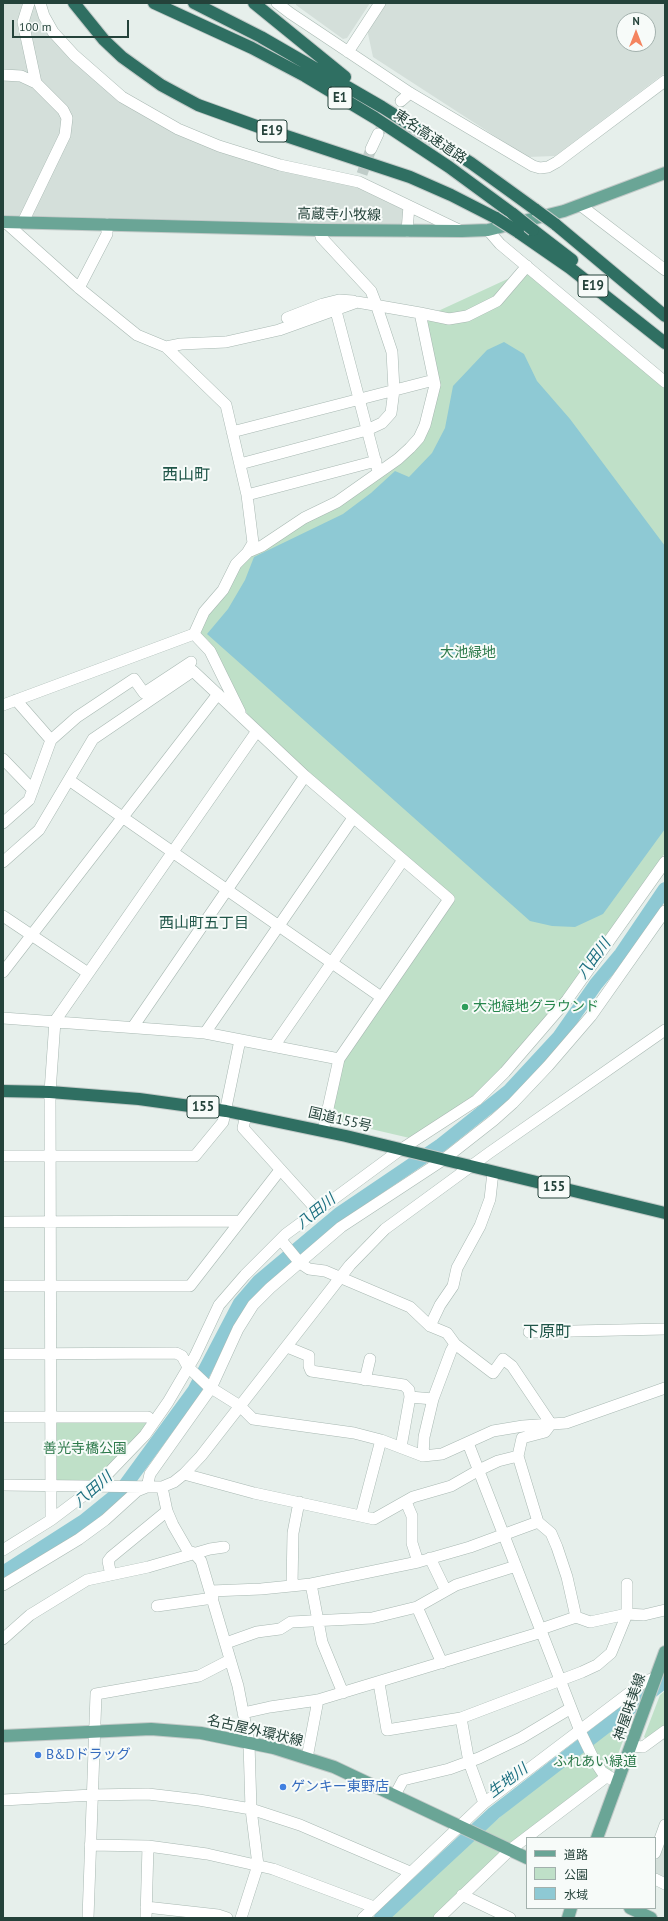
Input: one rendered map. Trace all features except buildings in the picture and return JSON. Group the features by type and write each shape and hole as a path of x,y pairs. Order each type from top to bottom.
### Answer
{"highway":[{"name":"E19","path":"74,3 104,40 122,57 161,86 198,105 258,127 410,177 451,195 496,218 518,232 570,268 665,343"},
{"name":"東名高速道路","path":"154,3 252,48 305,76 375,118 449,167 513,214 665,336"},
{"name":"東名高速道路","path":"194,3 261,37 382,107 471,163 554,224 665,316"},
{"path":"254,3 382,107"},
{"name":"国道155号","path":"3,1091 50,1092 139,1099 226,1112 323,1131 665,1213"}],"main road":[{"name":"高蔵寺小牧線","path":"4,222 320,230 488,230 564,211 665,173"},
{"name":"神屋味美線","path":"597,1837 632,1746 665,1652"},
{"name":"名古屋外環状線","path":"3,1736 95,1731 171,1730 201,1733 249,1742 274,1748 334,1767 526,1858"},
{"path":"632,1909 651,1918"}],"street":[{"path":"29,3 23,22 36,83"},
{"path":"40,3 44,16 53,32 74,55 122,97 146,112 178,129 219,146 280,165 361,178 409,206 462,231"},
{"path":"277,3 410,93 533,166 540,168 548,167 558,162 665,81"},
{"path":"348,52 380,3"},
{"path":"3,75 21,76 36,83 63,110 67,118 68,126 23,222"},
{"path":"402,101 410,93"},
{"path":"371,149 378,134"},
{"path":"580,205 665,270"},
{"path":"407,231 409,206"},
{"path":"3,705 194,634 204,612 223,590 236,564 247,553 253,543 247,495 226,404 166,347 137,335 79,288 4,222"},
{"path":"79,288 107,234 108,224"},
{"path":"240,464 367,430 382,423 391,413 394,390 392,352 371,291 321,237 320,230"},
{"path":"488,230 500,244 665,382"},
{"path":"287,318 323,304 339,300 376,304 449,319 467,316 498,301 527,266"},
{"path":"166,347 181,344 226,342 279,330 336,311 343,306 357,302"},
{"path":"336,311 377,466"},
{"path":"247,553 262,546 304,518 337,502 377,466 410,448 419,438 425,425 434,392 434,380 420,313"},
{"path":"232,432 434,380"},
{"path":"247,495 377,466"},
{"path":"194,634 210,651 240,710 240,715"},
{"path":"3,823 29,800 51,740 77,717 134,679 144,693 191,662"},
{"path":"3,862 39,830 93,739 193,671 305,776 449,899 339,1059 323,1131"},
{"path":"3,972 218,694"},
{"path":"16,700 51,740"},
{"path":"51,1520 50,1092 55,1021 257,731"},
{"path":"3,759 33,790"},
{"path":"133,1027 305,776"},
{"path":"69,780 381,997"},
{"path":"205,1033 353,818"},
{"path":"274,1046 402,860"},
{"path":"3,1550 51,1520 96,1486 145,1435 189,1368 219,1305 245,1275 281,1240 316,1210 400,1150 477,1100 505,1072 567,1000 665,862"},
{"path":"3,1585 79,1539 104,1520 137,1491 147,1486 150,1474 209,1387 238,1329 253,1305 299,1262 341,1227 443,1160 494,1120 548,1066 591,1016 665,911"},
{"path":"3,916 88,974"},
{"path":"3,1018 205,1033 339,1059"},
{"path":"3,1485 162,1487 174,1482 184,1474 240,1406 341,1277 364,1250 385,1229 470,1167 665,1030"},
{"path":"3,1156 195,1156 223,1122 240,1040"},
{"path":"246,1116 243,1128 316,1210"},
{"path":"3,1286 190,1286 280,1170"},
{"path":"430,1326 440,1305 453,1286 458,1268 480,1226 490,1199 493,1172"},
{"path":"3,1222 240,1221"},
{"path":"281,1240 299,1262 309,1269 325,1271 341,1277 410,1307 430,1326 447,1333 455,1344 493,1373 503,1359 512,1366 551,1424"},
{"path":"529,1332 665,1329"},
{"path":"423,1456 424,1437 433,1399 455,1344"},
{"path":"287,1347 309,1356 309,1366 311,1371 404,1385 409,1390 410,1397 401,1447"},
{"path":"3,1354 176,1353 182,1356 189,1368 209,1387 240,1406 253,1418 354,1433 381,1440 423,1456 442,1454 493,1431 523,1426 566,1423 665,1388"},
{"path":"365,1380 370,1359"},
{"path":"410,1397 433,1399"},
{"path":"3,1417 148,1417"},
{"path":"551,1424 545,1432 522,1438 518,1456 538,1522 551,1533 557,1547 567,1578 576,1617"},
{"path":"361,1516 381,1440"},
{"path":"468,1443 582,1735 602,1772 618,1782"},
{"path":"184,1474 254,1493 374,1519 413,1497 451,1486 498,1461 518,1456"},
{"path":"162,1487 167,1511 173,1525 188,1551 194,1553 201,1560 226,1643 249,1742 251,1809 258,1865 241,1918"},
{"path":"292,1586 293,1533 299,1502"},
{"path":"406,1502 412,1516 412,1543 418,1562"},
{"path":"111,1575 108,1561 111,1557 167,1511"},
{"path":"157,1606 212,1594 311,1584 418,1562 470,1547 538,1522"},
{"path":"3,1639 30,1615 87,1580 148,1567 194,1553 224,1547"},
{"path":"430,1558 445,1589"},
{"path":"226,1643 257,1632 280,1629 291,1622 318,1622 372,1618 417,1607 445,1589 516,1566"},
{"path":"311,1584 326,1654 343,1693"},
{"path":"379,1683 387,1730 461,1718 561,1680 597,1665 611,1653 627,1614 627,1584"},
{"path":"417,1607 442,1663"},
{"path":"243,1713 270,1706 318,1700 379,1683 541,1631 576,1617 590,1622 627,1614 644,1615 665,1610"},
{"path":"88,1918 96,1694 199,1676 230,1660"},
{"path":"363,1918 410,1872 465,1828 484,1803 582,1735 645,1681 655,1678"},
{"path":"307,1758 318,1700"},
{"path":"395,1795 404,1780 449,1769 469,1762 521,1738 571,1708"},
{"path":"461,1718 469,1762 484,1803"},
{"path":"632,1746 643,1747 665,1731"},
{"path":"527,1837 606,1777 618,1782"},
{"path":"3,1800 92,1795 148,1794 199,1800 251,1809 300,1825 410,1872"},
{"path":"656,1850 665,1825"},
{"path":"439,1918 510,1850 526,1838"},
{"path":"90,1846 148,1846 207,1854 258,1865 374,1907"},
{"path":"148,1846 146,1913 218,1915 227,1918"},
{"path":"656,1880 665,1884"},
{"path":"462,1895 507,1917"}],"shaded area":[{"path":"3,3 34,3 43,21 155,119 351,185 408,212 404,225 3,215"},
{"path":"296,3 370,3 347,38 343,39 296,5"},
{"path":"384,3 665,3 665,73 555,156 527,157 373,57 367,29"},
{"path":"665,1836 665,1880 656,1876 656,1860"}],"green space":[{"name":"大池緑地","path":"527,270 665,386 665,853 567,995 475,1098 414,1139 328,1119 339,1072 346,1054 453,899 312,777 251,721 208,640 198,632 238,565 410,453 435,401 423,318"},
{"name":"善光寺橋公園","path":"54,1418 154,1418 94,1481 57,1480 54,1478"},
{"path":"665,1691 665,1727 648,1740 644,1737 660,1695"},
{"name":"ふれあい緑道","path":"626,1720 630,1721 612,1771 597,1779 497,1856 433,1918 389,1918 455,1856 514,1805 573,1758"}],"water":[{"name":"大池緑地","path":"504,342 524,354 537,381 570,419 665,546 665,829 603,914 575,927 552,926 530,921 207,634 228,609 245,580 254,557 343,514 371,493 395,471 409,477 432,453 445,428 453,386 487,350"}],"waterway":[{"name":"八田川","path":"3,1573 84,1521 121,1491 194,1391 240,1303 259,1281 339,1214 441,1145 509,1091 559,1037 596,984 621,954 665,889"},
{"name":"生地川","path":"381,1918 494,1813 665,1681"}],"tunnel":[{"path":"380,131 401,101"},
{"path":"362,174 371,149"}],"place":[{"name":"大池緑地グラウンド","path":"465,1007"},
{"name":"B&Dドラッグ","path":"38,1755"},
{"name":"ゲンキー東野店","path":"283,1787"}],"district":[{"name":"西山町","path":"186,475"},
{"name":"西山町五丁目","path":"204,924"},
{"name":"下原町","path":"547,1332"}]}
